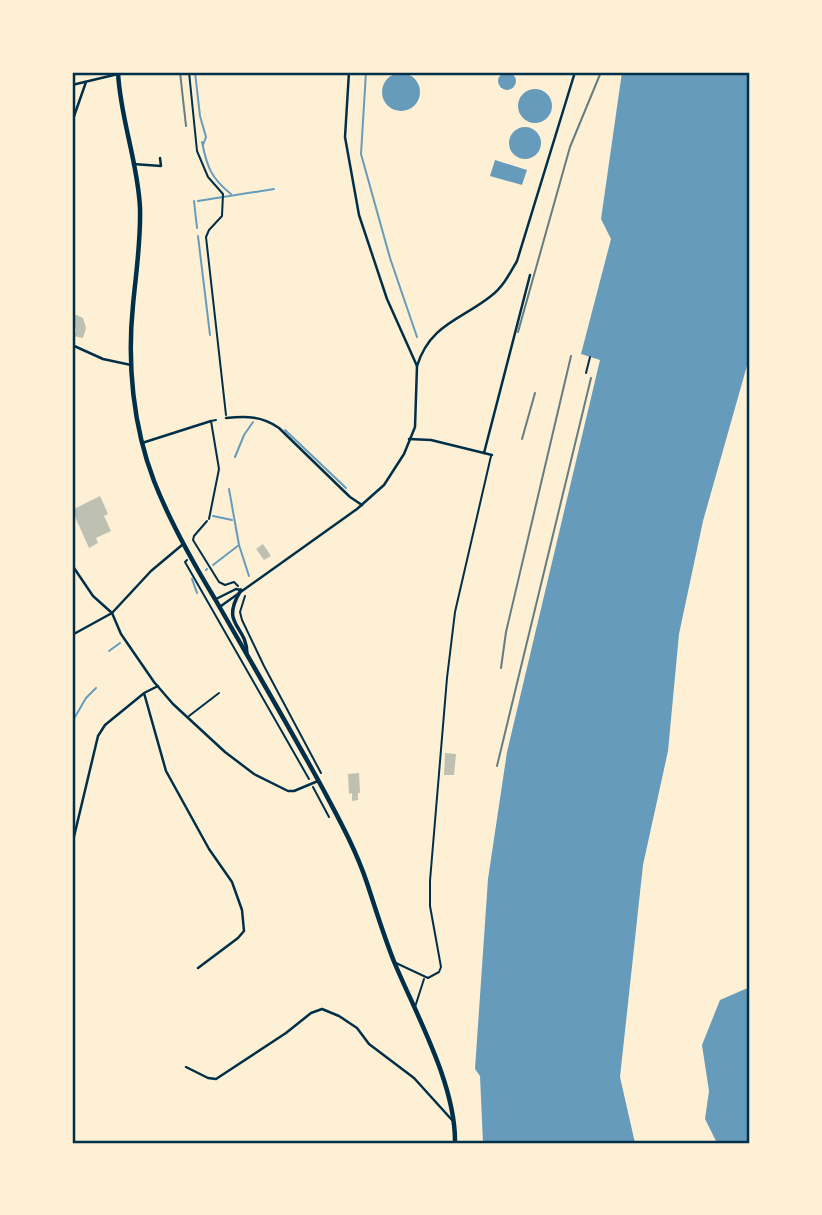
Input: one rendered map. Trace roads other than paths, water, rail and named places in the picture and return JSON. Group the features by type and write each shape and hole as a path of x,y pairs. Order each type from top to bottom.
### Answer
{"main road":[{"path":"118,73 119,94 139,188 141,234 131,326 131,365 142,443 154,479 184,544 321,780 349,839 378,920 445,1087 455,1143"}],"street":[{"path":"349,72 345,137 359,215 387,299 417,366"},
{"path":"219,607 362,505 384,485 404,454 415,427 417,366 421,353 440,329 492,296 517,261 575,72"},
{"path":"72,85 118,73"},
{"path":"72,122 86,82"},
{"path":"133,164 161,166 160,158"},
{"path":"484,453 530,275"},
{"path":"72,345 103,359 131,365"},
{"path":"226,418 258,417 269,421 350,497 362,505"},
{"path":"142,443 211,421"},
{"path":"409,439 431,440 492,455"},
{"path":"72,635 112,613 151,571 184,544"},
{"path":"72,565 93,596 112,613 121,634 158,686 187,718 225,752 254,774 288,790 294,791 321,780"},
{"path":"215,600 236,589 242,592"},
{"path":"242,592 233,603 231,613 247,646 247,656"},
{"path":"72,845 98,736 110,720 158,686"},
{"path":"144,694 166,771 209,849 232,882 242,910 244,931 239,938 198,968"},
{"path":"186,1067 216,1079 286,1033 311,1013 322,1009 357,1028 369,1044 414,1077 452,1120"}],"lane":[{"path":"586,373 590,357"},
{"path":"209,519 219,469 211,421 216,420"},
{"path":"395,963 424,977 436,975 442,967 431,915 430,881 450,652 455,612 492,455"},
{"path":"187,718 219,693"},
{"path":"415,1008 424,977"}],"water":[{"path":"503,72 511,72 516,81 514,88 503,90 498,85 498,77"},
{"path":"622,72 750,72 750,355 703,521 679,634 668,751 643,865 620,1077 635,1143 483,1143 480,1076 475,1069 488,879 507,752 600,360 581,354 611,239 601,219"},
{"path":"401,73 414,79 420,92 414,105 401,111 388,105 382,92 388,79"},
{"path":"535,89 547,94 552,106 547,118 535,123 523,118 518,106 523,94"},
{"path":"525,127 537,131 541,143 537,155 525,159 513,155 509,143 513,131"},
{"path":"495,160 527,170 522,185 490,176"},
{"path":"750,987 750,1143 717,1143 705,1119 709,1091 702,1045 720,1000"}],"waterway":[{"path":"195,72 200,116 206,137 203,145"},
{"path":"366,72 361,154 390,258 417,337"},
{"path":"202,142 211,171 231,194"},
{"path":"198,201 274,189"},
{"path":"194,201 197,228"},
{"path":"198,236 210,335"},
{"path":"235,457 253,422"},
{"path":"285,430 346,488"},
{"path":"229,489 239,545 249,576"},
{"path":"213,516 232,520"},
{"path":"213,565 239,545"},
{"path":"192,579 197,593"},
{"path":"109,651 120,643"},
{"path":"72,722 86,698 96,688"}],"railway":[{"path":"180,72 186,126"},
{"path":"518,332 570,147 601,72"},
{"path":"501,668 506,632 571,356"},
{"path":"497,766 591,378"},
{"path":"522,439 535,393"}]}
